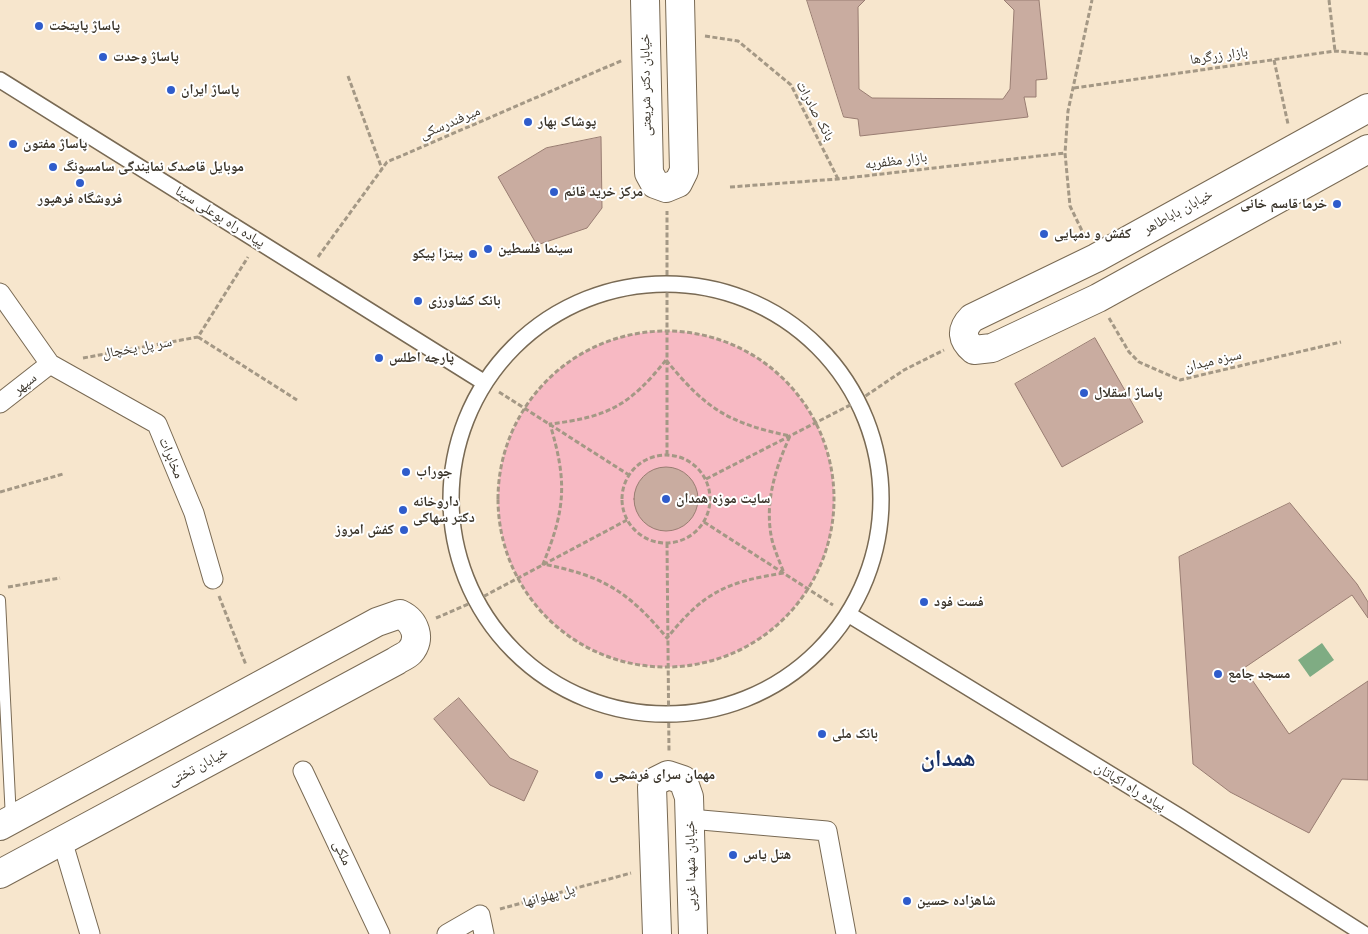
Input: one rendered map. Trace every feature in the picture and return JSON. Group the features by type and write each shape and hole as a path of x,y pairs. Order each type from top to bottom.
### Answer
{"main road":[{"name":"خیابان دکتر شریعتی","path":"645,0 646,50 657,178"},
{"path":"657,178 678,183 683,176 680,0"},
{"name":"خیابان باباطاهر","path":"964,340 963,334 966,324 985,311 1096,258 1368,108"},
{"path":"964,340 974,350 981,351 1098,298 1368,149"},
{"path":"5,823 378,622 400,614 407,617 414,627"},
{"name":"خیابان تختی","path":"0,874 396,661 410,652 416,642 417,633 414,627"},
{"path":"657,934 651,800 652,787 656,781 668,775 683,780 687,787 690,808"},
{"path":"43,803 62,840"},
{"name":"خیابان شهدا غربی","path":"690,808 693,934"}],"street":[{"name":"پیاده راه بوعلی سینا","path":"0,80 485,383"},
{"path":"666,283 712,288 757,303 798,328 832,361 858,401 874,443 881,486 879,531 868,574 848,614 822,648 782,680 752,697 712,710 670,715 622,711 578,697 546,678 503,641 475,601 459,560 451,515 453,469 464,424 485,383 511,350 544,322 581,301 622,288 666,283"},
{"path":"0,293 50,364"},
{"name":"سپهر","path":"0,403 50,364"},
{"name":"مخابرات","path":"50,364 157,424 194,513 213,579"},
{"name":"پیاده راه اکباتان","path":"848,614 1180,817 1364,934"},
{"name":"ملکی","path":"303,771 380,934"},
{"path":"690,808 827,831 846,934"},
{"path":"62,840 90,934"},
{"path":"447,934 480,915 484,934"}],"lane":[{"path":"0,600 5,823"}],"path":[{"path":"1092,0 1068,111 1065,153 1070,206 1096,258"},
{"path":"1329,0 1335,52"},
{"name":"بانک صادرات","path":"681,35 738,41 791,85 838,179"},
{"name":"میرفندرسکی","path":"307,272 388,162 646,50"},
{"name":"بازار زرگرها","path":"1074,88 1335,52 1368,54"},
{"path":"1274,60 1293,149"},
{"path":"348,76 382,169"},
{"name":"بازار مظفریه","path":"730,187 838,179 1065,153"},
{"path":"657,178 666,283 667,455"},
{"path":"258,241 198,337 297,400"},
{"name":"سبزه میدان","path":"1098,298 1129,352 1139,362 1160,374 1180,380 1341,342"},
{"path":"665,331 702,335 737,346 769,366 796,391 816,422 828,455 834,489 832,524 823,558 808,589 787,615 762,638 732,654 701,664 667,668 631,664 596,652 572,638 537,608 517,578 504,545 498,510 502,466 509,440 525,408 546,382 571,361 600,344 632,334 665,331"},
{"name":"سر پل یخچال","path":"50,364 198,337"},
{"path":"706,479 858,401 904,370 964,340"},
{"path":"550,424 584,420 616,407 644,387 666,360"},
{"path":"666,360 690,390 719,413 753,428 790,436"},
{"path":"485,383 629,475"},
{"path":"543,564 557,530 562,494 560,458 550,424"},
{"path":"784,573 772,540 770,504 776,469 790,436"},
{"path":"667,455 690,462 706,479 710,501 704,522 688,538 667,544 644,537 627,520 622,497 629,475 646,460 667,455"},
{"path":"0,492 62,474"},
{"path":"414,627 475,601 627,520"},
{"path":"704,522 848,614"},
{"path":"667,544 667,668 670,715 668,775"},
{"path":"543,564 580,571 614,587 643,609 667,638"},
{"path":"667,638 689,611 717,591 749,578 784,573"},
{"path":"0,588 60,578"},
{"path":"213,579 239,649"},
{"name":"پل پهلوانها","path":"480,915 655,866"}],"shaded area":[{"path":"666,331 699,335 730,344 759,360 785,380 805,406 821,435 830,466 834,499 830,532 821,563 805,592 785,618 759,638 730,654 699,663 666,667 633,663 602,654 573,638 547,618 527,592 511,563 502,532 498,499 502,466 511,435 527,406 547,380 573,360 602,344 633,335"},
{"path":"1322,643 1334,660 1310,677 1298,660"}],"building":[{"path":"807,0 865,0 858,7 859,89 872,98 1003,99 1010,89 1014,10 1004,0 1039,0 1047,79 1036,80 1036,97 1024,97 1028,117 860,136 858,119 844,117"},
{"name":"مرکز خرید قائم","path":"601,137 602,208 587,228 537,245 498,177 546,148"},
{"path":"1095,338 1143,422 1062,467 1015,384"},
{"name":"سایت موزه همدان","path":"666,467 678,469 689,476 696,487 698,499 696,511 689,522 678,529 666,531 654,529 643,522 636,511 634,499 636,487 643,476 654,469"},
{"name":"مسجد جامع","path":"1290,503 1357,584 1368,602 1368,618 1352,595 1244,668 1289,734 1368,681 1368,780 1342,779 1309,833 1230,792 1193,764 1179,557"},
{"path":"459,698 510,758 538,771 524,801 490,785 434,719"}],"place":[{"name":"پاساژ پایتخت","path":"39,26"},
{"name":"پاساژ وحدت","path":"103,57"},
{"name":"پاساژ ایران","path":"171,90"},
{"name":"پوشاک بهار","path":"528,122"},
{"name":"پاساژ مفتون","path":"13,144"},
{"name":"موبایل قاصدک نمایندگی سامسونگ","path":"53,167"},
{"name":"فروشگاه فرهپور","path":"80,183"},
{"name":"مرکز خرید قائم","path":"554,192"},
{"name":"خرما قاسم خانی","path":"1337,204"},
{"name":"کفش و دمپایی","path":"1044,234"},
{"name":"سینما فلسطین","path":"488,249"},
{"name":"پیتزا پیکو","path":"473,254"},
{"name":"بانک کشاورزی","path":"418,301"},
{"name":"پارچه اطلس","path":"379,358"},
{"name":"پاساژ اسقلال","path":"1084,393"},
{"name":"جوراب","path":"406,472"},
{"name":"سایت موزه همدان","path":"666,499"},
{"name":"داروخانه دکتر سهاکی","path":"403,510"},
{"name":"کفش امروز","path":"404,530"},
{"name":"فست فود","path":"924,602"},
{"name":"مسجد جامع","path":"1218,674"},
{"name":"بانک ملی","path":"822,734"},
{"name":"مهمان سرای فرشچی","path":"599,775"},
{"name":"هتل یاس","path":"733,855"},
{"name":"شاهزاده حسین","path":"907,901"}],"district":[{"name":"همدان","path":"948,759"}]}
